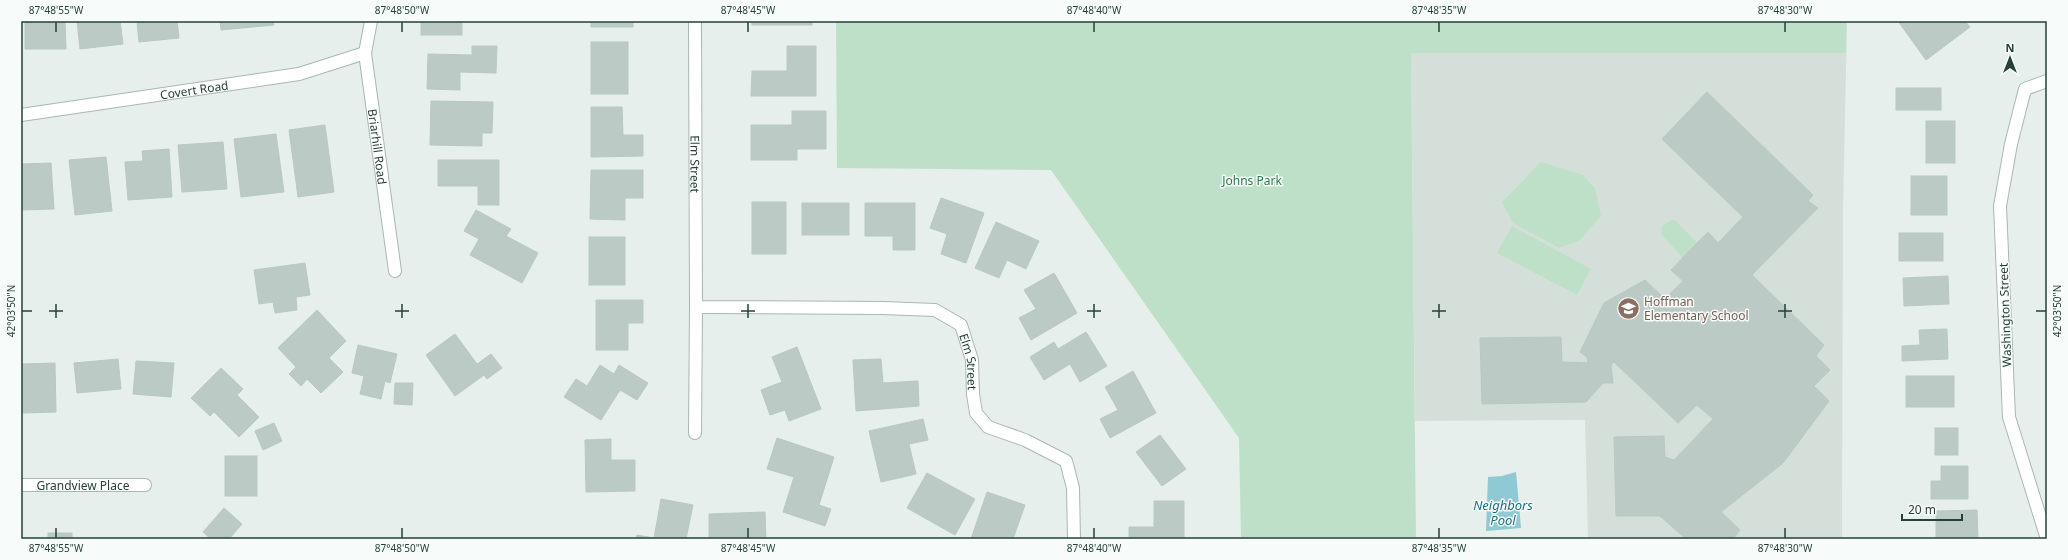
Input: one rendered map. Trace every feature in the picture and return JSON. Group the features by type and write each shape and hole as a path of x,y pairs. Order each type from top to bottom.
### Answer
{"street":[{"name":"Briarhill Road","path":"372,21 365,53 395,271"},
{"name":"Elm Street","path":"695,21 696,433"},
{"name":"Covert Road","path":"21,115 299,74 365,53"},
{"name":"Washington Street","path":"2046,539 2009,417 2000,206 2011,144 2025,89 2047,81"},
{"name":"Elm Street","path":"696,307 883,308 934,310 961,324 972,360 973,394 976,413 988,427 1025,440 1066,460 1073,488 1074,539"},
{"name":"Grandview Place","path":"21,486 145,485"}],"shaded area":[{"name":"Hoffman Elementary School","path":"1847,21 1843,210 1842,539 1588,539 1585,420 1415,421 1411,53 1846,53"}],"green space":[{"name":"Johns Park","path":"836,21 1847,21 1846,53 1411,53 1416,539 1241,539 1239,438 1051,170 837,168"},
{"path":"1541,162 1583,175 1595,188 1601,216 1579,241 1559,248 1513,223 1502,202"},
{"path":"1672,220 1675,220 1697,243 1683,258 1661,234 1662,226"},
{"path":"1512,226 1591,269 1577,295 1497,253"}],"water":[{"name":"Neighbors Pool","path":"1516,472 1521,528 1486,531 1488,477 1502,476"}],"building":[{"path":"25,21 65,21 66,49 25,49"},
{"path":"77,21 120,21 123,44 80,49"},
{"path":"137,21 177,21 179,38 139,42"},
{"path":"220,21 273,21 274,25 221,30"},
{"path":"421,21 462,21 462,35 421,35"},
{"path":"591,21 633,21 633,27 591,27"},
{"path":"752,21 812,21 812,25 752,25"},
{"path":"1898,21 1965,21 1970,27 1926,60"},
{"path":"591,42 628,42 628,94 591,94"},
{"path":"472,46 497,46 496,73 460,72 460,90 427,89 428,54 472,55"},
{"path":"787,46 816,46 816,96 751,96 752,71 787,71"},
{"path":"1896,88 1941,88 1941,110 1896,110"},
{"path":"1707,92 1813,195 1808,201 1818,208 1752,275 1824,345 1816,356 1830,370 1814,386 1829,401 1783,463 1721,512 1740,530 1733,539 1686,539 1660,516 1616,516 1614,437 1664,436 1665,457 1674,460 1713,419 1697,405 1678,423 1614,362 1611,365 1613,383 1603,383 1586,402 1482,404 1480,338 1561,337 1562,362 1588,363 1587,357 1580,352 1604,303 1645,280 1665,299 1683,281 1671,270 1708,232 1718,243 1743,217 1662,139"},
{"path":"431,101 493,102 492,133 482,133 482,146 430,145"},
{"path":"591,107 622,107 623,135 643,135 643,156 591,157"},
{"path":"792,111 826,111 826,149 797,149 797,160 751,160 751,125 792,125"},
{"path":"1926,121 1955,121 1955,163 1926,163"},
{"path":"325,125 334,192 298,197 289,130"},
{"path":"276,134 284,192 241,197 234,139"},
{"path":"223,142 227,189 182,192 178,145"},
{"path":"169,149 172,197 128,200 125,162 143,161 142,151"},
{"path":"106,157 112,211 75,215 69,160"},
{"path":"438,160 499,160 499,205 478,205 478,186 438,186"},
{"path":"51,163 54,209 21,210 21,164"},
{"path":"591,170 643,170 643,198 625,198 625,220 590,219"},
{"path":"1911,176 1947,176 1947,215 1911,215"},
{"path":"941,198 984,213 966,263 941,254 947,234 930,228"},
{"path":"752,202 786,202 786,254 752,254"},
{"path":"802,203 849,203 849,235 802,235"},
{"path":"865,203 915,203 915,250 893,250 893,236 865,236"},
{"path":"476,210 511,229 506,236 538,253 522,283 470,255 479,239 464,231"},
{"path":"996,222 1039,241 1026,269 1007,260 999,278 975,268"},
{"path":"1899,233 1943,233 1943,261 1899,261"},
{"path":"589,237 625,237 625,285 589,285"},
{"path":"305,263 310,295 296,297 297,310 275,313 273,302 259,304 254,270"},
{"path":"1054,273 1077,313 1031,340 1019,318 1036,309 1024,290"},
{"path":"1948,276 1949,304 1904,306 1903,278"},
{"path":"596,300 643,300 643,323 628,323 628,350 596,350"},
{"path":"317,310 346,341 329,358 343,372 321,393 307,379 301,386 289,374 296,367 278,348"},
{"path":"1947,329 1948,359 1902,361 1902,346 1920,345 1919,330"},
{"path":"1086,332 1107,366 1080,382 1070,364 1044,380 1030,357 1054,342 1058,349"},
{"path":"455,334 477,364 491,354 502,368 487,379 484,375 455,396 426,355"},
{"path":"358,345 397,354 390,383 385,381 381,399 360,394 364,376 352,373"},
{"path":"797,347 821,409 789,421 785,410 770,415 761,390 782,382 772,357"},
{"path":"118,359 121,389 77,393 74,363"},
{"path":"881,359 883,383 918,381 919,406 856,411 853,360"},
{"path":"136,361 174,363 171,397 133,394"},
{"path":"55,363 56,412 23,413 22,364"},
{"path":"600,365 614,374 619,365 648,383 637,400 620,390 601,420 564,397 576,379 587,386"},
{"path":"221,368 243,389 237,395 259,417 239,437 214,412 210,416 191,398"},
{"path":"1133,371 1156,413 1110,438 1100,419 1118,410 1105,387"},
{"path":"1906,376 1954,376 1954,407 1906,407"},
{"path":"395,383 413,383 412,405 394,404"},
{"path":"923,419 928,440 909,444 916,474 881,482 869,431"},
{"path":"274,423 282,441 263,450 255,431"},
{"path":"1935,428 1958,428 1958,455 1935,455"},
{"path":"1160,435 1186,469 1162,486 1136,452"},
{"path":"777,438 834,457 819,505 831,509 825,526 783,512 794,477 767,469"},
{"path":"611,439 611,460 635,460 635,491 586,492 585,440"},
{"path":"225,456 257,456 257,496 225,496"},
{"path":"1941,466 1968,466 1968,499 1931,499 1931,481 1941,481"},
{"path":"927,473 975,499 955,535 907,508"},
{"path":"987,492 1025,505 1013,539 971,539"},
{"path":"661,499 693,505 686,539 636,539 637,535 654,538"},
{"path":"1154,501 1184,501 1184,539 1129,539 1129,527 1154,527"},
{"path":"224,508 242,524 229,539 211,539 203,532"},
{"path":"1977,510 1978,539 1936,539 1936,511"},
{"path":"765,512 766,539 709,539 709,514"},
{"path":"48,533 72,533 72,539 48,539"}],"place":[{"name":"Hoffman Elementary School","path":"1628,308"}]}
